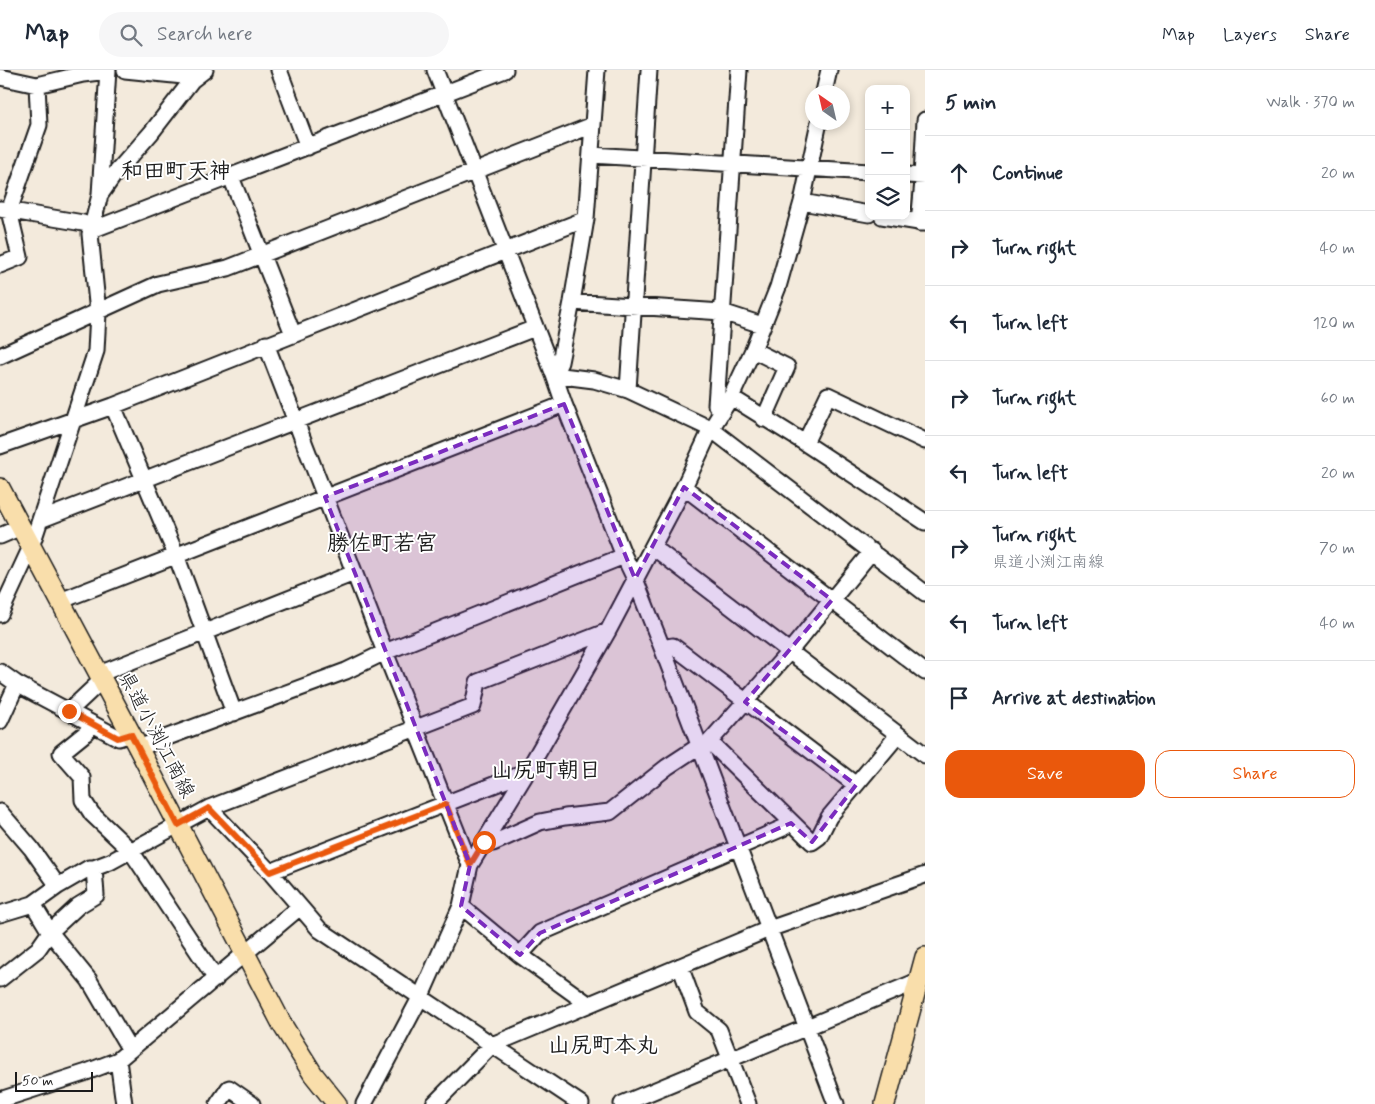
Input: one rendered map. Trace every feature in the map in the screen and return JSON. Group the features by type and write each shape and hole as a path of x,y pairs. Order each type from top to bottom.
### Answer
{"main road":[{"name":"県道小渕江南線","path":"0,488 283,1026 313,1074 337,1104"},
{"path":"885,1104 925,957"}],"street":[{"path":"0,77 37,85 108,70 100,195 90,234 98,311 96,352 31,547 0,614"},
{"path":"125,70 196,74"},
{"path":"279,70 308,146"},
{"path":"435,70 624,556 703,746 738,847 836,1104"},
{"path":"4,210 83,223 97,228 504,70"},
{"path":"554,375 560,362 586,219 597,70"},
{"path":"628,390 649,70"},
{"path":"722,412 716,405 739,70"},
{"path":"826,85 829,70"},
{"path":"100,195 196,74"},
{"path":"0,265 20,257 4,210 39,125 37,85"},
{"path":"905,220 922,223 925,120"},
{"path":"0,356 158,284 228,268 593,125"},
{"path":"364,1104 421,996 461,906 470,865 527,772 608,631 684,487 711,429 731,397 753,350 778,287 802,202 817,130"},
{"path":"591,155 865,172"},
{"path":"910,174 923,176"},
{"path":"231,176 293,334"},
{"path":"802,202 865,213"},
{"path":"0,446 113,406 586,219"},
{"path":"572,302 722,312 762,325"},
{"path":"40,520 535,328"},
{"path":"266,344 354,573 470,865"},
{"path":"753,350 787,367 764,419"},
{"path":"554,375 594,380 628,390 711,429 925,593"},
{"path":"805,443 828,395 925,441"},
{"path":"731,397 925,522"},
{"path":"60,601 564,404"},
{"path":"113,406 176,555 234,713"},
{"path":"684,487 925,672"},
{"path":"0,536 20,527"},
{"path":"653,547 925,755"},
{"path":"484,842 493,843 540,822 610,812 667,767 703,746 745,702 872,551"},
{"path":"0,672 17,684 118,738 134,741 234,713 346,670 385,652 624,556"},
{"path":"69,711 100,677 204,632 354,573"},
{"path":"0,914 32,904 89,868 94,868 131,851 209,808 473,706 478,682 608,631"},
{"path":"662,648 673,646 856,785"},
{"path":"0,721 17,684"},
{"path":"91,723 87,732 61,753 82,777 83,800 92,814 131,851 216,979"},
{"path":"703,746 812,842 819,837 829,817 898,735"},
{"path":"270,872 527,772"},
{"path":"209,808 270,872 320,930 581,1104"},
{"path":"0,812 31,848 58,886"},
{"path":"520,955 540,933 791,823"},
{"path":"0,979 38,949 50,932 78,906 96,894 94,868"},
{"path":"434,1104 492,1045 769,929 925,874"},
{"path":"32,904 50,932 89,980 130,1050"},
{"path":"461,906 520,955 588,1004"},
{"path":"0,1100 84,1074 118,1060 300,907"},
{"path":"680,966 697,1012 719,1030 748,1104"},
{"path":"622,1104 918,982"},
{"path":"118,1060 124,1104"},
{"path":"218,1104 229,1088 252,1104"}],"highlighted area":[{"path":"564,404 635,579 684,487 832,600 745,702 856,785 812,842 791,823 540,933 520,955 461,906 470,865 325,497"}],"district":[{"name":"和田町天神","path":"176,172"},
{"name":"勝佐町若宮","path":"382,544"},
{"name":"山尻町朝日","path":"546,771"},
{"name":"山尻町本丸","path":"603,1046"}],"route":[{"path":"69,711 118,738 131,734 178,825 209,808 270,872 446,804 470,865 484,842"}]}
